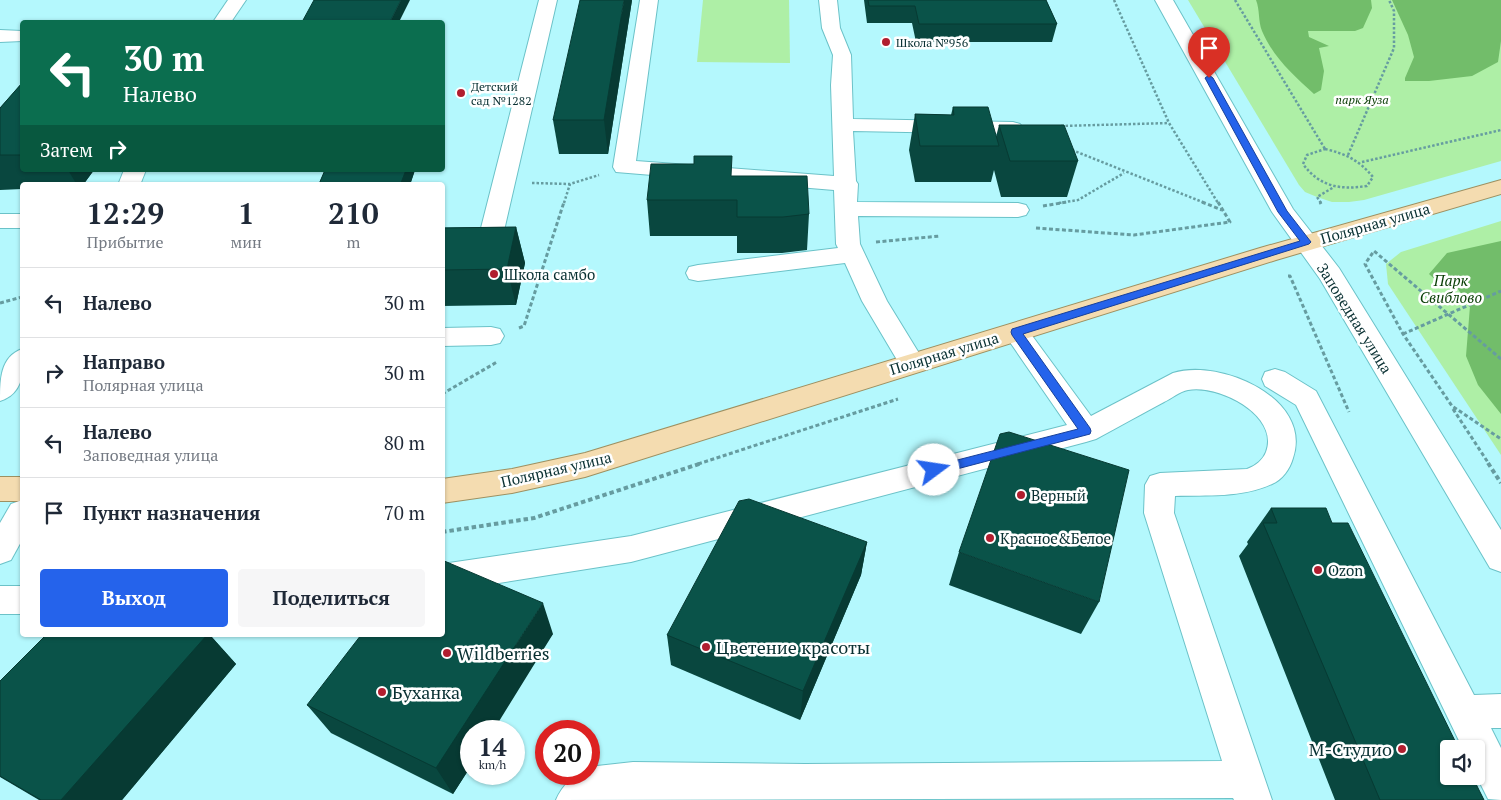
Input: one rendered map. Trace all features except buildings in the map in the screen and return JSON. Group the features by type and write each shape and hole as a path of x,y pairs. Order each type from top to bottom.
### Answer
{"main road":[{"name":"Полярная улица","path":"445,490 512,481 585,465 1306,242 1501,187"},
{"path":"0,489 20,489"}],"street":[{"path":"223,20 237,0"},
{"path":"445,236 491,235 548,0"},
{"path":"648,0 624,167 847,184"},
{"path":"828,0 831,28 842,55 841,85 850,249 875,302 912,363"},
{"name":"Заповедная улица","path":"1164,0 1283,212 1330,274 1501,558"},
{"path":"0,36 20,36"},
{"path":"844,125 1013,128"},
{"path":"847,209 1018,210"},
{"path":"0,221 20,221"},
{"path":"698,272 850,249"},
{"path":"1016,332 1086,431"},
{"path":"445,338 491,336"},
{"path":"0,392 20,362"},
{"path":"1275,379 1306,398 1501,786"},
{"path":"445,578 631,550 1086,431 1183,380 1206,380 1228,385 1252,397 1269,411 1281,427 1283,446 1277,463 1264,475 1248,480 1160,485 1159,513 1249,789 806,791 633,780 597,785 575,800"},
{"path":"0,551 20,516"},
{"path":"0,600 20,600"},
{"path":"1464,712 1501,711"}],"path":[{"path":"1033,227 1134,235 1230,222 1169,123 1114,0"},
{"path":"1235,0 1325,149"},
{"path":"1348,155 1394,48 1394,11 1389,0"},
{"path":"1013,128 1169,123"},
{"path":"1362,162 1501,130"},
{"path":"1065,148 1223,210"},
{"path":"1325,149 1348,155 1362,162 1373,177 1367,186 1349,189 1334,187 1310,175 1303,164 1307,155 1325,149"},
{"path":"504,183 570,184 624,167"},
{"path":"1018,210 1078,200 1125,173"},
{"path":"491,336 524,326 570,184"},
{"path":"1321,204 1317,197 1334,187"},
{"path":"850,249 946,235"},
{"path":"1501,359 1374,251 1365,264 1403,334 1501,482"},
{"path":"1403,334 1501,291"},
{"path":"0,302 20,297"},
{"path":"1452,406 1501,439"}],"green space":[{"path":"703,0 789,0 790,63 697,62"},
{"name":"парк Яуза","path":"1188,0 1501,0 1501,161 1364,200 1332,202 1305,192"},
{"path":"1256,0 1371,0 1372,8 1363,28 1355,31 1308,31 1309,37 1329,46 1319,48 1324,71 1321,90 1314,94 1291,73 1272,49 1262,31"},
{"path":"1392,0 1501,0 1501,41 1498,62 1472,76 1429,81 1405,81 1414,57 1408,35"},
{"name":"Парк Свиблово","path":"1501,221 1501,455 1388,284 1386,264 1401,252"},
{"path":"1501,241 1501,414 1478,385 1466,356 1470,306 1455,285 1440,284 1429,274 1447,253"}],"place":[{"name":"Школа №956","path":"886,42"},
{"name":"Детский сад №1282","path":"461,93"},
{"name":"Школа самбо","path":"494,274"},
{"name":"Верный","path":"1021,495"},
{"name":"Красное&Белое","path":"990,538"},
{"name":"Ozon","path":"1318,570"},
{"name":"Цветение красоты","path":"706,647"},
{"name":"Wildberries","path":"447,653"},
{"name":"Буханка","path":"382,692"},
{"name":"М-Студио","path":"1402,749"}],"route":[{"path":"934,470 1086,431 1016,332 1306,242 1283,212 1209,78"}]}
